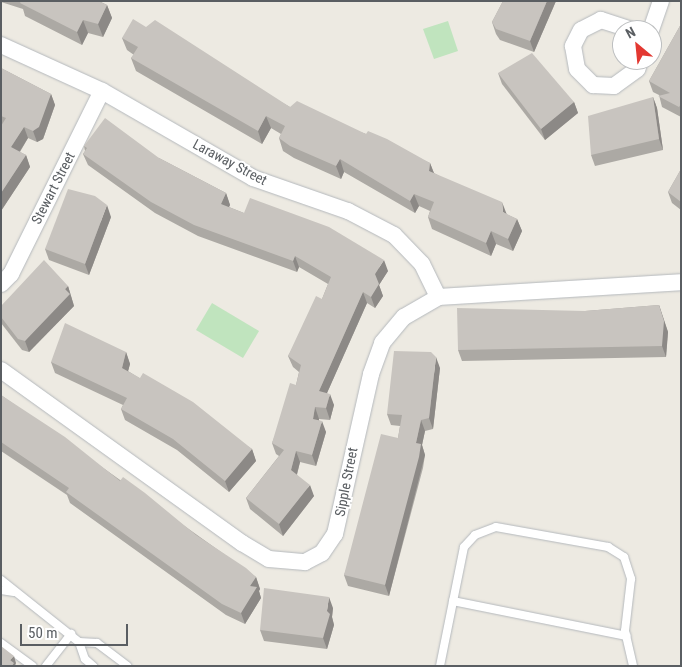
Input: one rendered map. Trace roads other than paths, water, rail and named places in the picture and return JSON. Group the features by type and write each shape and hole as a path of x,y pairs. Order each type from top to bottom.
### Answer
{"street":[{"path":"654,20 660,1"},
{"path":"612,24 600,20 581,30 573,46 577,69 593,85 614,86 636,70"},
{"name":"Laraway Street","path":"1,45 102,90 253,178 348,211 394,235 422,264 438,297"},
{"name":"Stewart Street","path":"1,284 11,274 102,90"},
{"name":"Sipple Street","path":"1,370 242,543 269,559 305,562 322,553 336,534 350,453 382,343 404,317 438,297 681,282"}],"lane":[{"path":"440,666 464,547 489,527 608,547 624,557 630,571 626,636 634,666"},
{"path":"1,580 14,592 71,634 79,642 85,659 93,666"},
{"path":"1,590 14,592"},
{"path":"453,602 626,636"},
{"path":"46,666 71,634"},
{"path":"79,642 97,643 128,666"},
{"path":"1,643 33,666"}]}
